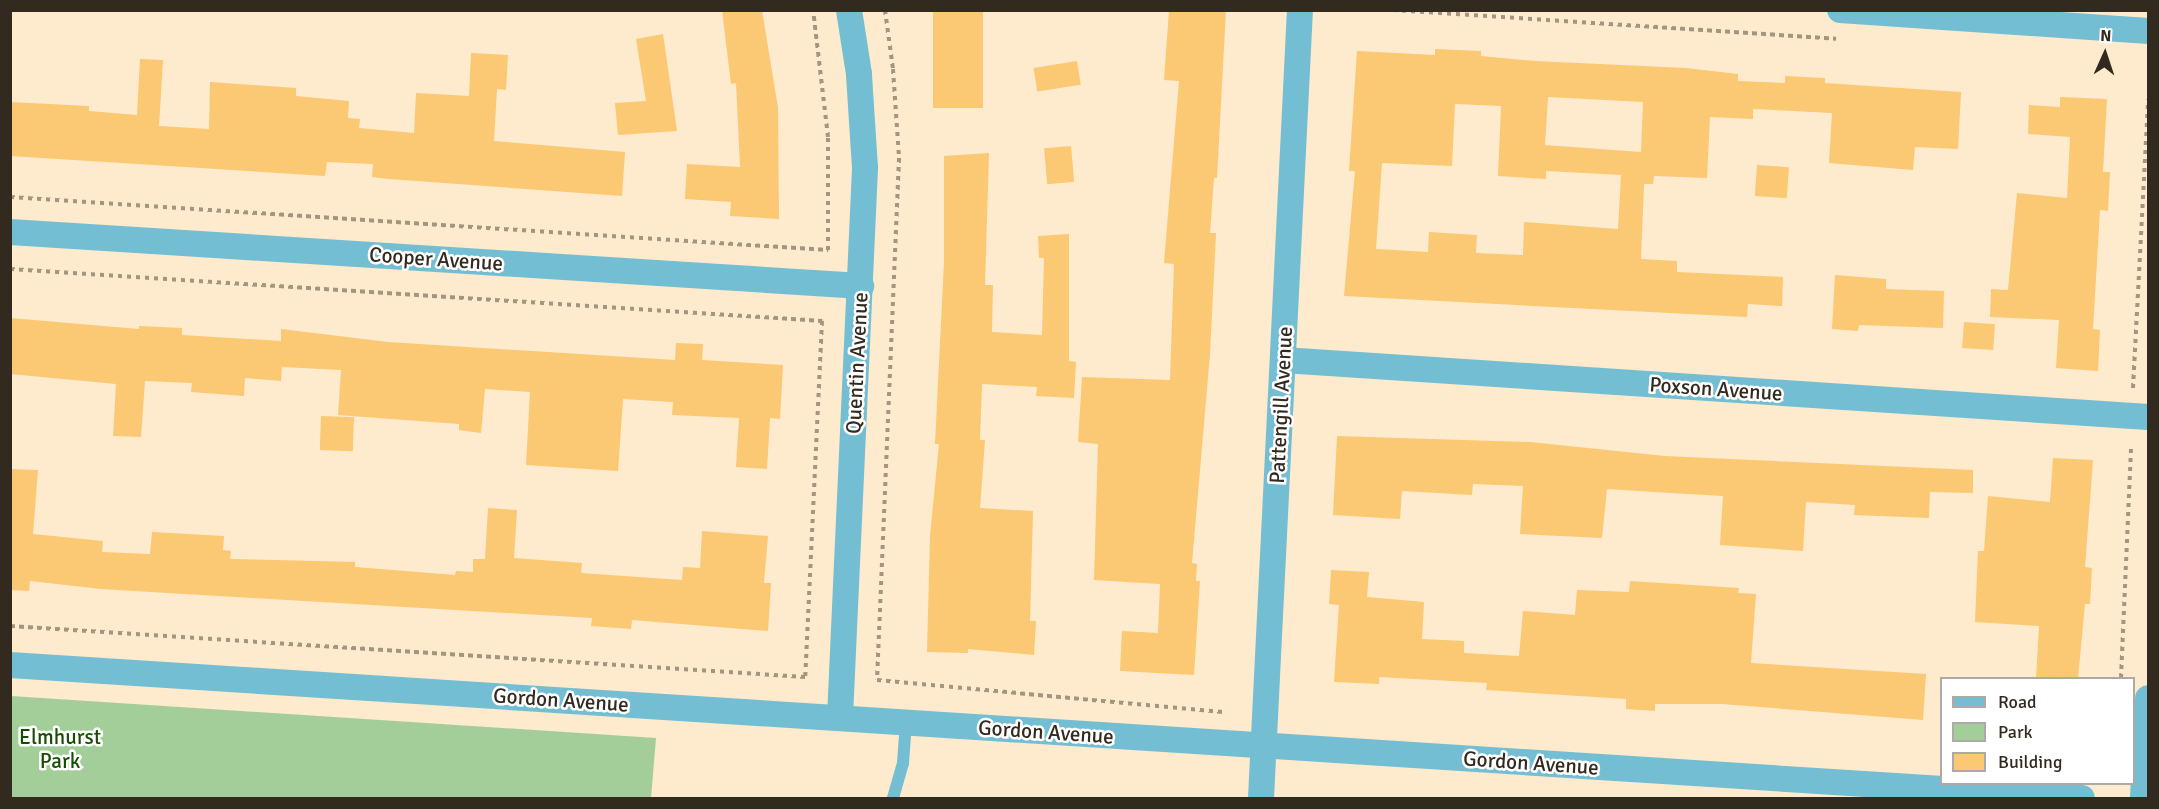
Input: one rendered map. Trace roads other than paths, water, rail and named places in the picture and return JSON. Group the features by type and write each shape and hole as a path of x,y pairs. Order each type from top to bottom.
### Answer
{"street":[{"name":"Quentin Avenue","path":"840,717 865,168 859,74 849,10"},
{"name":"Pattengill Avenue","path":"1261,798 1300,10"},
{"path":"1840,10 2148,31"},
{"name":"Cooper Avenue","path":"10,232 861,286"},
{"name":"Poxson Avenue","path":"1283,360 2148,417"},
{"name":"Gordon Avenue","path":"10,665 2082,798"},
{"path":"2143,798 2148,698"}],"lane":[{"path":"893,798 903,763 906,722"}],"park label":[{"name":"Elmhurst Park","path":"60,749"}]}
